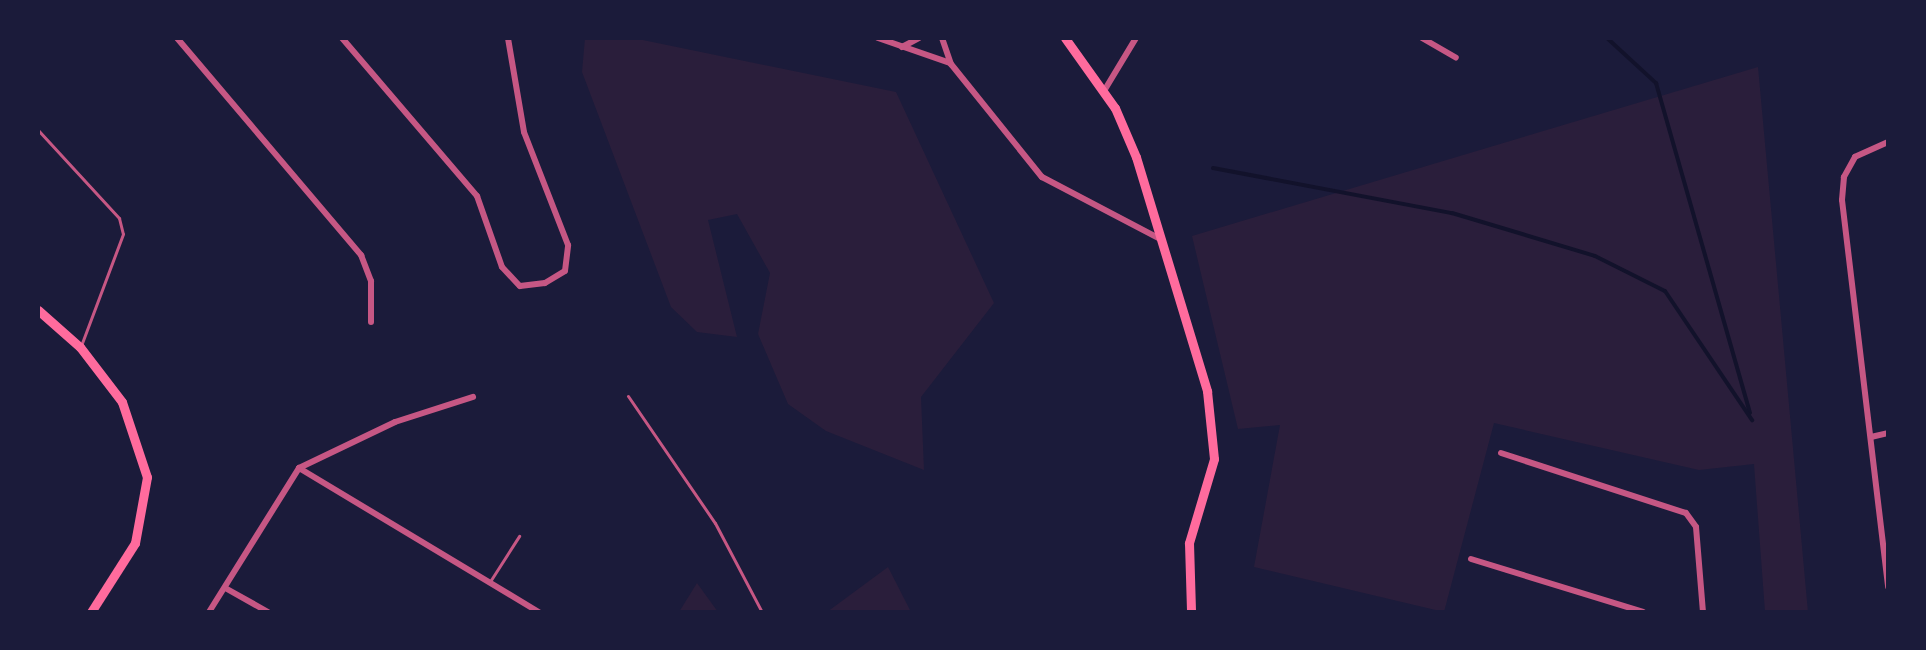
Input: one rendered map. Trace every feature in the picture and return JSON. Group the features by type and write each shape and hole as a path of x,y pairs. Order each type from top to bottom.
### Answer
{"main road":[{"path":"1065,38 1104,91 1136,157 1215,432 1214,459 1189,543 1191,612"},
{"path":"38,310 80,347 122,402 147,477 135,543 91,612"}],"street":[{"path":"177,38 361,255 371,281 371,322"},
{"path":"342,38 477,196 502,267 520,286 545,283 565,271 569,258 558,207 524,132 508,38"},
{"path":"878,38 951,64"},
{"path":"902,47 919,38"},
{"path":"942,38 951,64 1042,177 1162,240"},
{"path":"1104,91 1136,38"},
{"path":"1422,38 1456,58"},
{"path":"1888,142 1855,157 1844,177 1842,200 1888,587"},
{"path":"209,612 227,589 299,468 395,422 473,397"},
{"path":"1871,437 1888,433"},
{"path":"1501,453 1686,513 1696,527 1703,612"},
{"path":"299,468 539,612"},
{"path":"1471,559 1643,612"},
{"path":"227,589 268,612"}],"lane":[{"path":"38,130 119,218 123,234 80,347"},
{"path":"628,396 715,523 762,612"},
{"path":"489,583 519,536"}],"shaded area":[{"path":"585,38 633,38 896,92 994,303 921,397 924,470 826,431 788,404 758,334 770,273 737,214 708,220 737,337 697,332 671,307 582,72"},
{"path":"1758,67 1808,612 1765,612 1754,464 1699,470 1494,423 1444,612 1254,567 1280,425 1238,429 1192,236"},
{"path":"888,567 911,612 827,612"},
{"path":"697,583 718,612 679,612"}],"waterway":[{"path":"1607,38 1656,83 1750,413"},
{"path":"1213,168 1452,213 1595,256 1665,291 1752,420"}]}
